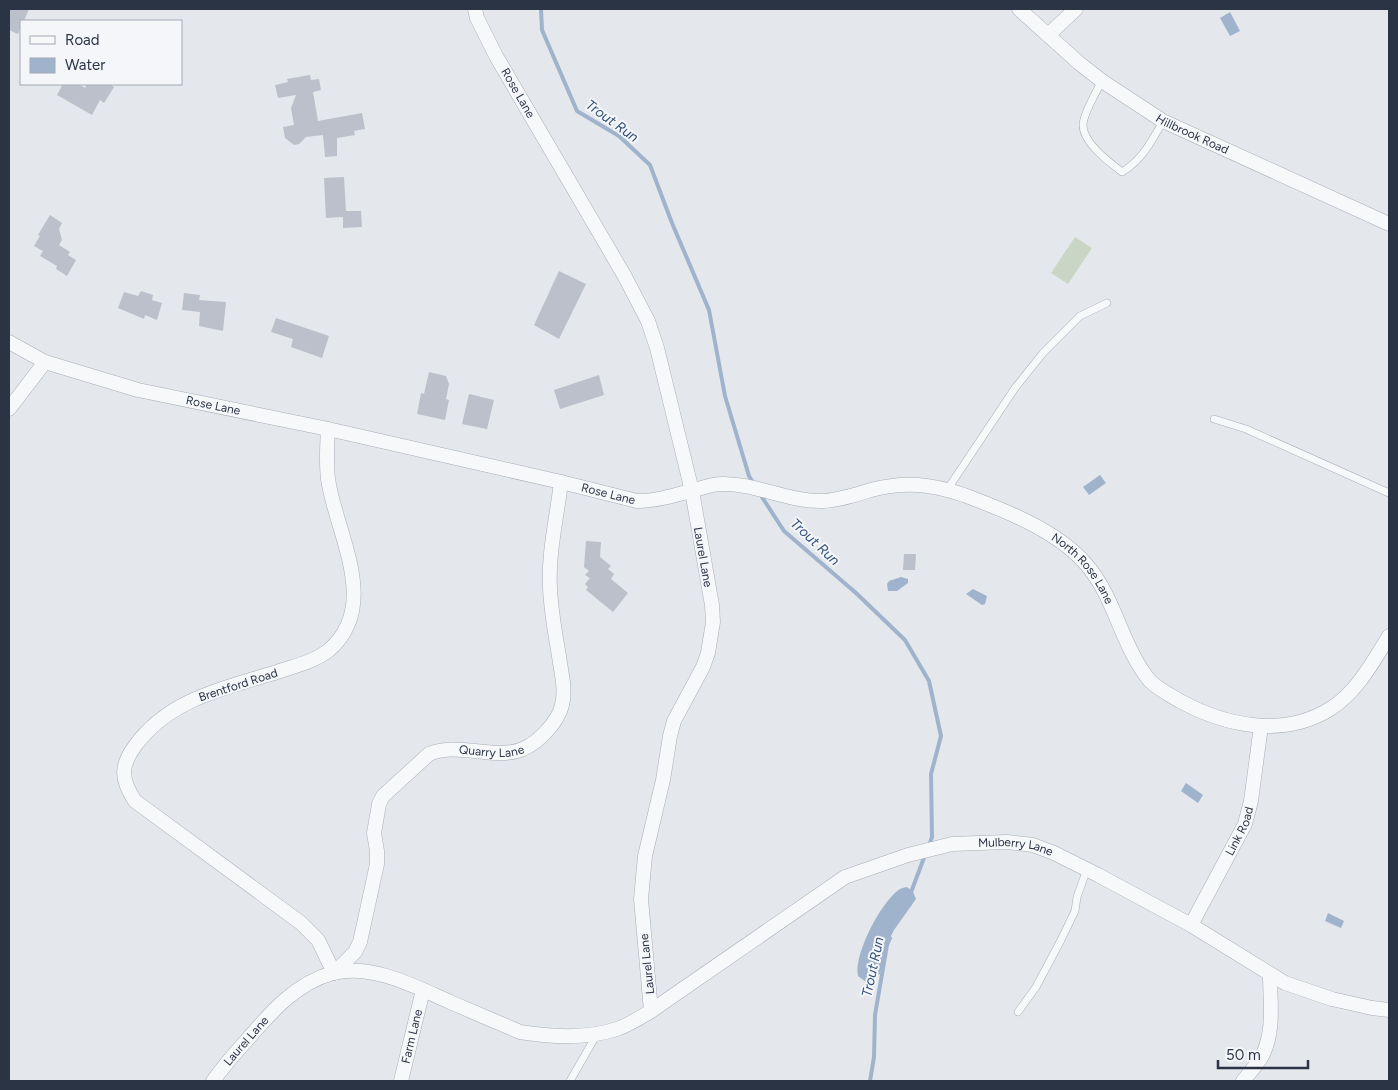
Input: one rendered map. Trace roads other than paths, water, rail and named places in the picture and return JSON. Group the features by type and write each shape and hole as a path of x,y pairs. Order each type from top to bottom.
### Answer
{"street":[{"name":"Rose Lane","path":"9,342 45,362 138,390 328,429 637,501 650,501 692,491 657,348 648,321 624,275 496,56 477,18 475,9"},
{"name":"Hillbrook Road","path":"1019,9 1102,81 1163,121 1389,224"},
{"path":"1048,36 1076,9"},
{"path":"9,409 45,362"},
{"name":"Brentford Road","path":"328,429 328,479 354,587 353,608 346,630 328,650 306,663 186,702 169,713 139,740 130,754 124,770 126,786 134,801 301,923 318,940 334,973"},
{"name":"Quarry Lane","path":"334,973 355,952 360,942 377,864 374,833 376,812 383,796 429,754 447,750 507,753 520,750 541,738 560,712 564,690 552,614 550,587 551,560 561,482"},
{"name":"North Rose Lane","path":"692,491 717,484 751,487 805,500 821,501 846,498 895,485 920,484 946,490 1017,518 1059,540 1086,564 1100,583 1142,670 1152,683 1166,693 1209,716 1242,724 1260,726 1292,724 1317,716 1330,709 1348,695 1358,684 1389,636"},
{"name":"Laurel Lane","path":"213,1081 271,1012 287,997 315,980 334,973 353,971 384,975 520,1032 550,1036 597,1034 618,1029 652,1011 641,899 645,856 663,780 674,721 703,667 708,653 713,622 692,491"},
{"name":"Link Road","path":"1191,925 1245,824 1251,801 1260,726"},
{"name":"Mulberry Lane","path":"652,1011 846,876 920,852 952,844 1016,843 1033,845 1054,853 1087,870 1191,925 1285,983 1332,999 1389,1010"},
{"path":"1243,1081 1261,1058 1268,1040 1270,1029 1270,974"},
{"name":"Farm Lane","path":"401,1081 423,990"}],"lane":[{"path":"1102,81 1094,95 1083,124 1089,142 1105,160 1122,172 1131,167 1151,145 1163,121"},
{"path":"946,490 1015,388 1043,353 1080,316 1107,303"},
{"path":"1214,419 1246,429 1389,493"},
{"path":"1018,1012 1036,987 1061,940 1074,911 1077,896 1087,870"},
{"path":"570,1081 597,1034"}],"water":[{"path":"1230,12 1240,31 1230,36 1220,18"},
{"path":"1100,475 1106,483 1089,495 1083,487"},
{"path":"901,577 908,579 908,583 897,591 888,591 887,584 889,581"},
{"path":"973,589 987,596 985,604 982,605 966,594"},
{"path":"1186,783 1203,795 1198,803 1181,791"},
{"path":"907,887 913,892 916,899 894,930 888,942 880,974 866,982 858,976 858,967 864,943 870,929 893,895 900,889"},
{"path":"1328,913 1344,921 1341,928 1325,921"}],"waterway":[{"name":"Trout Run","path":"541,9 542,30 577,111 619,136 650,165 709,310 725,396 749,476 754,484"},
{"name":"Trout Run","path":"760,494 784,531 856,593 905,640 929,681 941,736 931,774 932,837 929,846"},
{"name":"Trout Run","path":"910,895 925,855"},
{"name":"Trout Run","path":"870,1081 874,1057 875,1015 887,945 890,938"}]}
